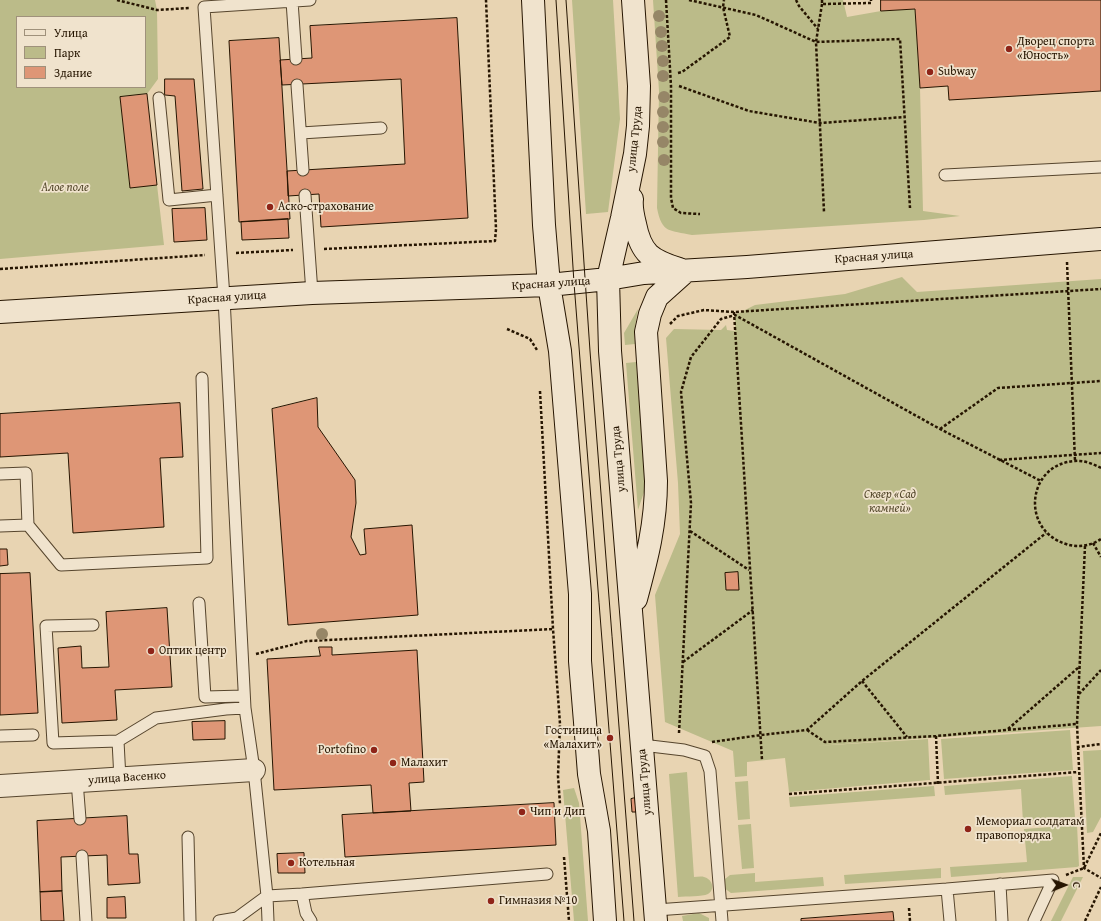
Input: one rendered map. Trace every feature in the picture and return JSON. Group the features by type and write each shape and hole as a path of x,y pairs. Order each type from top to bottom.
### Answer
{"main road":[{"path":"533,0 544,225 549,285 560,359 580,594 580,661 589,774 599,831 605,921"},
{"name":"улица Труда","path":"633,0 639,103 635,154 608,279 610,351 656,915"},
{"path":"635,154 631,204 638,239 644,250 662,264 686,271"},
{"name":"Красная улица","path":"0,312 312,293 549,285 608,279 644,273 1101,240"},
{"path":"632,616 650,544 656,503 656,481 646,332 650,314 657,297 686,271"},
{"name":"улица Васенко","path":"0,786 254,770"}],"lane":[{"path":"268,921 267,896 254,770 244,696 224,298 204,7 310,0"},
{"path":"292,1 296,59"},
{"path":"297,84 304,170"},
{"path":"159,98 170,200 217,195"},
{"path":"301,133 381,128"},
{"path":"945,175 1101,167"},
{"path":"305,195 312,293"},
{"path":"0,474 26,473 28,525 61,565 207,558 202,378"},
{"path":"0,526 28,525"},
{"path":"199,603 205,697 244,696"},
{"path":"93,624 46,626 52,743 118,742 156,718 245,708"},
{"path":"0,736 33,736"},
{"path":"118,742 120,779"},
{"path":"642,745 684,750 705,756 710,771 719,905 722,921"},
{"path":"77,781 80,818"},
{"path":"188,837 190,921"},
{"path":"82,856 86,921"},
{"path":"219,921 237,918 267,896 547,874"},
{"path":"656,915 719,905 1053,880 1034,921"},
{"path":"1000,884 1002,921"},
{"path":"947,889 950,921"},
{"path":"302,894 306,913 311,921"}],"path":[{"path":"117,0 157,10 204,7"},
{"path":"0,269 309,249 495,241 496,229 486,0"},
{"path":"666,0 671,86 671,198 673,208 681,213 700,214"},
{"path":"689,0 756,15 816,42 900,39 910,208"},
{"path":"678,73 682,72 730,37 724,0"},
{"path":"796,0 799,6 818,29"},
{"path":"822,0 816,42 824,212"},
{"path":"822,4 871,3 871,0"},
{"path":"679,86 749,111 820,122 905,117"},
{"path":"1066,242 1075,461"},
{"path":"715,311 734,312 1101,289"},
{"path":"734,312 762,760"},
{"path":"679,733 691,503 681,392 691,357 721,319 734,315 940,429 1040,481"},
{"path":"507,329 530,339 538,351"},
{"path":"940,429 998,388 1101,381"},
{"path":"540,391 553,629 560,724 558,776 560,804"},
{"path":"998,460 1101,453"},
{"path":"1101,468 1089,462 1075,461 1062,464 1050,470 1040,481 1035,494 1034,508 1038,521 1046,533 1058,542 1071,546 1086,546 1101,539"},
{"path":"690,530 750,570"},
{"path":"710,742 807,730 862,681 1046,533"},
{"path":"1093,543 1101,557"},
{"path":"1084,868 1078,772 1077,724 1086,546"},
{"path":"683,662 753,610"},
{"path":"242,658 307,641 553,629"},
{"path":"1007,730 1080,666"},
{"path":"1079,694 1101,670"},
{"path":"862,681 907,738"},
{"path":"807,730 825,742 936,736 1077,724"},
{"path":"936,736 938,784"},
{"path":"1078,746 1101,744"},
{"path":"789,794 938,784 1078,772"},
{"path":"1024,825 1082,820"},
{"path":"1084,868 1101,833"},
{"path":"564,857 569,921"},
{"path":"1084,868 1101,878"},
{"path":"1085,921 1101,888"}],"green space":[{"name":"Алое поле","path":"0,0 155,0 157,10 158,79 147,94 120,97 130,187 157,185 164,245 0,259"},
{"path":"572,0 613,0 620,119 608,212 586,214"},
{"path":"653,0 843,0 847,17 881,11 915,9 920,88 923,211 960,216 924,220 692,235 673,231 664,227 657,208 659,91"},
{"name":"Сквер «Сад камней»","path":"902,277 917,292 1101,279 1101,726 815,746 928,739 930,780 789,792 785,758 747,762 747,776 735,777 733,751 665,722 655,595 680,534 678,483 666,338 674,329 721,330 726,325 727,330 735,331 735,315 755,305 845,294"},
{"path":"638,309 634,333 635,344 625,345 624,333"},
{"path":"636,362 645,474 645,489 638,510 626,363"},
{"path":"1070,730 1073,770 944,779 941,739"},
{"path":"1101,750 1101,817 1093,832 1087,833 1083,751"},
{"path":"687,772 694,877 707,878 712,884 712,890 705,895 678,897 669,774"},
{"path":"1072,776 1075,817 1023,822 1021,789 945,795 944,786"},
{"path":"748,781 750,819 738,820 735,782"},
{"path":"934,786 935,796 790,807 789,797"},
{"path":"574,788 579,803 588,921 574,921 563,790"},
{"path":"751,824 754,868 742,869 738,825"},
{"path":"1077,825 1079,866 1077,867 951,877 950,867 1027,862 1024,829"},
{"path":"941,868 941,878 845,884 844,875"},
{"path":"755,873 755,882 823,877 824,886 731,893 724,888 725,879 730,875"},
{"path":"1073,877 1083,877 1061,921 1051,921"},
{"path":"699,913 709,918 709,921 683,921 682,916"}],"building":[{"name":"Дворец спорта «Юность»","path":"881,0 1101,0 1101,91 949,100 948,86 920,88 915,9 881,11"},
{"path":"457,18 468,218 321,227 319,194 288,196 287,171 405,164 401,79 282,85 280,60 312,58 310,26"},
{"path":"279,38 290,219 239,222 229,41"},
{"path":"165,79 194,79 203,189 182,191 175,96 165,95"},
{"path":"147,94 157,185 130,188 120,97"},
{"path":"205,208 207,240 174,242 172,209"},
{"path":"288,219 289,238 242,240 241,222"},
{"path":"317,398 318,427 355,480 356,503 351,537 360,555 366,554 364,529 412,525 418,615 288,625 272,409"},
{"path":"180,403 183,457 160,458 164,527 73,533 68,453 0,457 0,414"},
{"path":"0,549 7,549 8,565 0,566"},
{"path":"738,572 739,590 726,590 725,573"},
{"path":"30,573 38,713 0,715 0,574"},
{"path":"167,608 172,687 115,690 117,720 62,723 58,648 81,646 82,668 109,667 106,612"},
{"path":"319,647 332,647 332,655 417,650 424,782 409,783 411,811 373,813 371,785 274,790 267,659 320,656"},
{"path":"225,721 225,739 193,740 192,722"},
{"path":"635,798 636,812 632,812 631,799"},
{"path":"554,803 556,845 345,857 342,815"},
{"path":"127,816 129,854 138,854 140,883 108,885 107,855 61,857 62,891 40,892 37,821"},
{"name":"Котельная","path":"304,853 305,873 278,873 277,854"},
{"path":"62,891 64,921 41,921 40,892"},
{"path":"125,897 126,918 107,918 107,898"},
{"path":"893,912 894,921 801,921 801,919"}],"tram line":[{"path":"556,0 574,283 624,921"},
{"path":"566,0 590,351 634,921"}],"place":[{"name":"Дворец спорта «Юность»","path":"1009,49"},
{"name":"Subway","path":"930,72"},
{"name":"Аско-страхование","path":"270,207"},
{"name":"Оптик центр","path":"151,651"},
{"name":"Гостиница «Малахит»","path":"610,738"},
{"name":"Portofino","path":"374,750"},
{"name":"Малахит","path":"393,763"},
{"name":"Чип и Дип","path":"522,812"},
{"name":"Мемориал солдатам правопорядка","path":"968,829"},
{"name":"Котельная","path":"291,863"},
{"name":"Гимназия №10","path":"491,901"}]}
